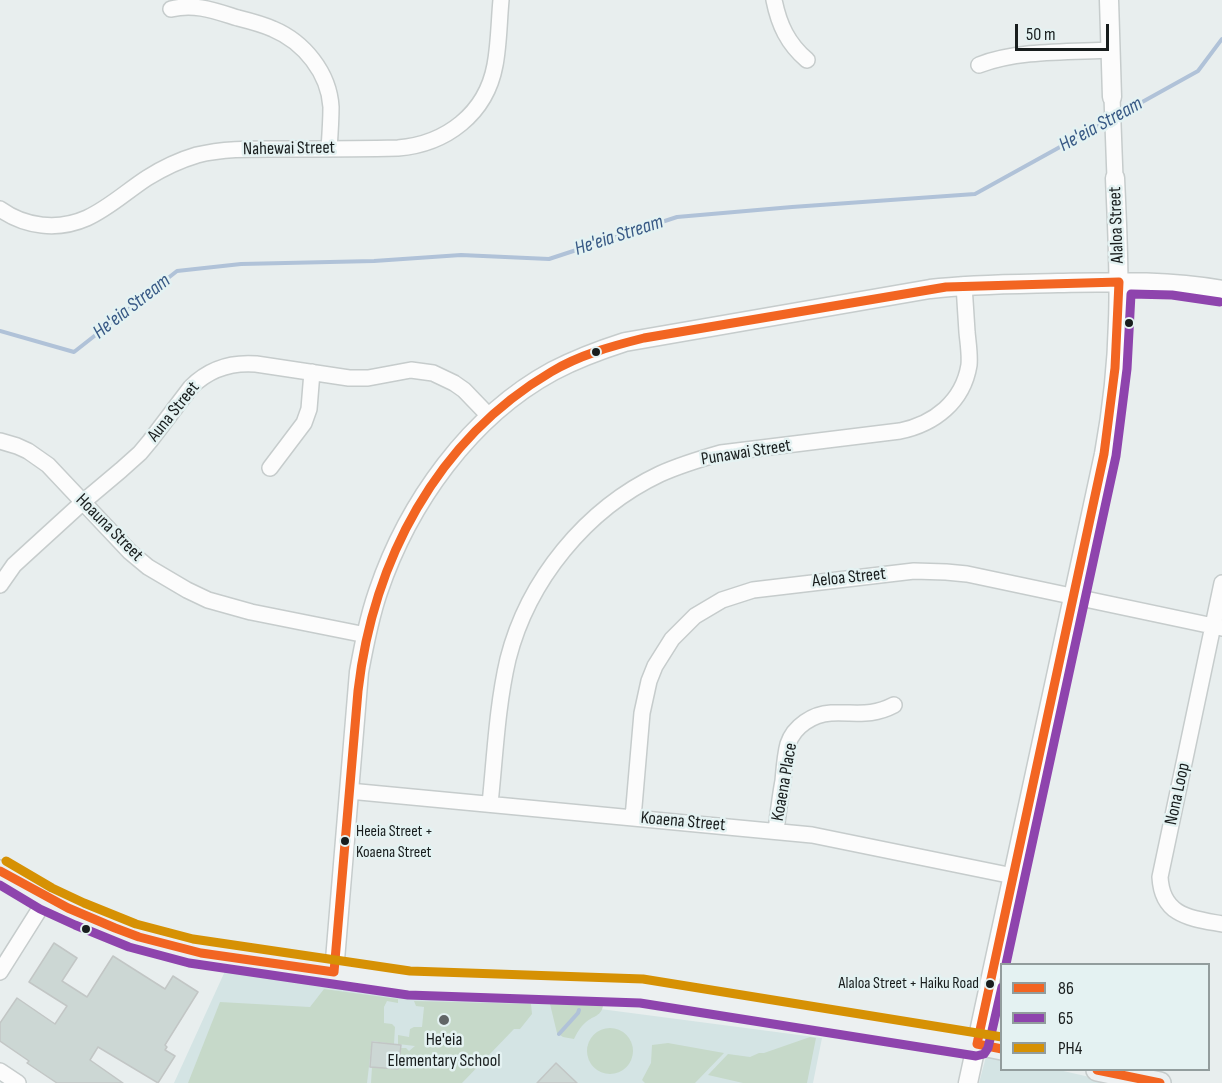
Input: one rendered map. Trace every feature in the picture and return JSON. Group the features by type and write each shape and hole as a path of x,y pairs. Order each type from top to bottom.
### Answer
{"main road":[{"path":"0,871 46,899 103,924 191,951 409,983 640,991 1000,1049"},
{"path":"1102,1071 1160,1083"}],"street":[{"name":"Nahewai Street","path":"0,209 28,223 63,225 86,219 163,168 194,156 226,150 411,147 437,140 459,126 477,108 488,87 496,53 501,0"},
{"path":"774,0 784,32 793,46 807,60"},
{"name":"Alaloa Street","path":"968,1083 1109,423 1117,360 1119,282 1109,0"},
{"path":"171,9 185,6 203,7 273,29 296,42 314,62 325,83 331,107 329,149"},
{"path":"979,65 1017,55 1110,50"},
{"path":"334,972 359,672 370,618 384,575 399,541 432,484 490,417 515,396 551,372 587,355 625,342 902,294 964,285 1119,282 1173,283 1222,290"},
{"name":"Punawai Street","path":"490,804 504,679 515,636 544,577 571,542 603,511 639,486 699,459 721,453 912,429 934,419 958,394 966,375 969,354 964,285"},
{"name":"Auna Street","path":"0,585 14,566 140,453 191,387 205,375 224,366 245,363 359,378 411,370 433,373 464,390 490,417"},
{"path":"270,468 304,423 309,409 312,372"},
{"name":"Hoauna Street","path":"0,441 17,446 39,457 130,552 148,567 187,590 208,600 251,612 366,635"},
{"name":"Aeloa Street","path":"633,818 642,713 652,674 663,652 683,627 701,612 737,594 761,589 930,571 967,574 1218,627"},
{"name":"Nona Loop","path":"1222,583 1218,627 1160,877 1163,894 1167,902 1178,913 1193,919 1222,924"},
{"name":"Koaena Place","path":"776,831 788,746 790,739 800,727 812,718 827,713 868,714 894,705"},
{"name":"Koaena Street","path":"349,791 812,835 1013,876"},
{"path":"0,972 46,899"},
{"path":"0,1071 18,1083"}],"shaded area":[{"name":"He'eia Elementary School","path":"226,969 527,998 822,1038 813,1083 174,1083"},
{"path":"987,1053 1000,1056 1000,1071 1063,1071 1116,1083 979,1083"}],"green space":[{"path":"324,989 398,999 398,1003 387,1001 384,1007 384,1023 395,1027 394,1044 372,1041 367,1083 188,1083 220,1002 310,1007"},
{"path":"414,1001 531,1004 532,1014 520,1029 514,1029 462,1083 371,1083 372,1067 400,1048 406,1048 409,1051 415,1046 398,1044 398,1035 409,1037 410,1029 422,1027 424,1007 416,1006"},
{"path":"550,1004 603,1005 601,1011 584,1024 574,1039 557,1033"},
{"path":"610,1028 626,1035 633,1051 626,1067 610,1074 594,1067 587,1051 594,1035"},
{"path":"810,1037 816,1038 807,1083 743,1083 708,1075 728,1054 750,1057"},
{"path":"668,1043 724,1053 695,1083 645,1083 642,1080 651,1063 652,1045"}],"building":[{"path":"54,943 77,958 62,981 87,997 113,956 165,989 173,976 198,992 165,1045 167,1047 165,1050 175,1056 158,1083 98,1047 90,1060 123,1083 57,1083 0,1041 0,1023 17,998 55,1024 67,1006 29,982"},
{"path":"372,1042 401,1045 398,1069 370,1067"},
{"path":"556,1063 577,1083 537,1083"}],"waterway":[{"name":"He'eia Stream","path":"1117,116 1198,71 1222,39"},
{"name":"He'eia Stream","path":"0,331 74,352 177,271 241,264 374,261 461,255 549,259 677,217 975,194 1107,121"},
{"path":"559,1034 579,1010"}],"transit line":[{"name":"86","path":"0,871 68,908 139,937 201,953 334,972 358,691 366,643 378,596 395,551 417,508 443,469 474,432 510,400 551,372 573,361 644,338 946,287 1119,282 1115,368 1104,454 977,1044 1000,1049"},
{"name":"65","path":"1006,963 1116,456 1127,369 1131,294 1172,295 1220,302"},
{"name":"PH4","path":"6,861 52,888 84,903 136,924 193,939 410,971 643,979 1000,1037"},
{"name":"65","path":"0,885 40,909 129,947 189,963 408,995 640,1003 976,1056 984,1054 988,1048 1000,996"},
{"name":"86","path":"1102,1071 1160,1083"}],"place":[{"name":"Heeia Street + Koaena Street","path":"345,841"},
{"name":"Alaloa Street + Haiku Road","path":"990,984"},
{"name":"He'eia Elementary School","path":"444,1020"}]}
